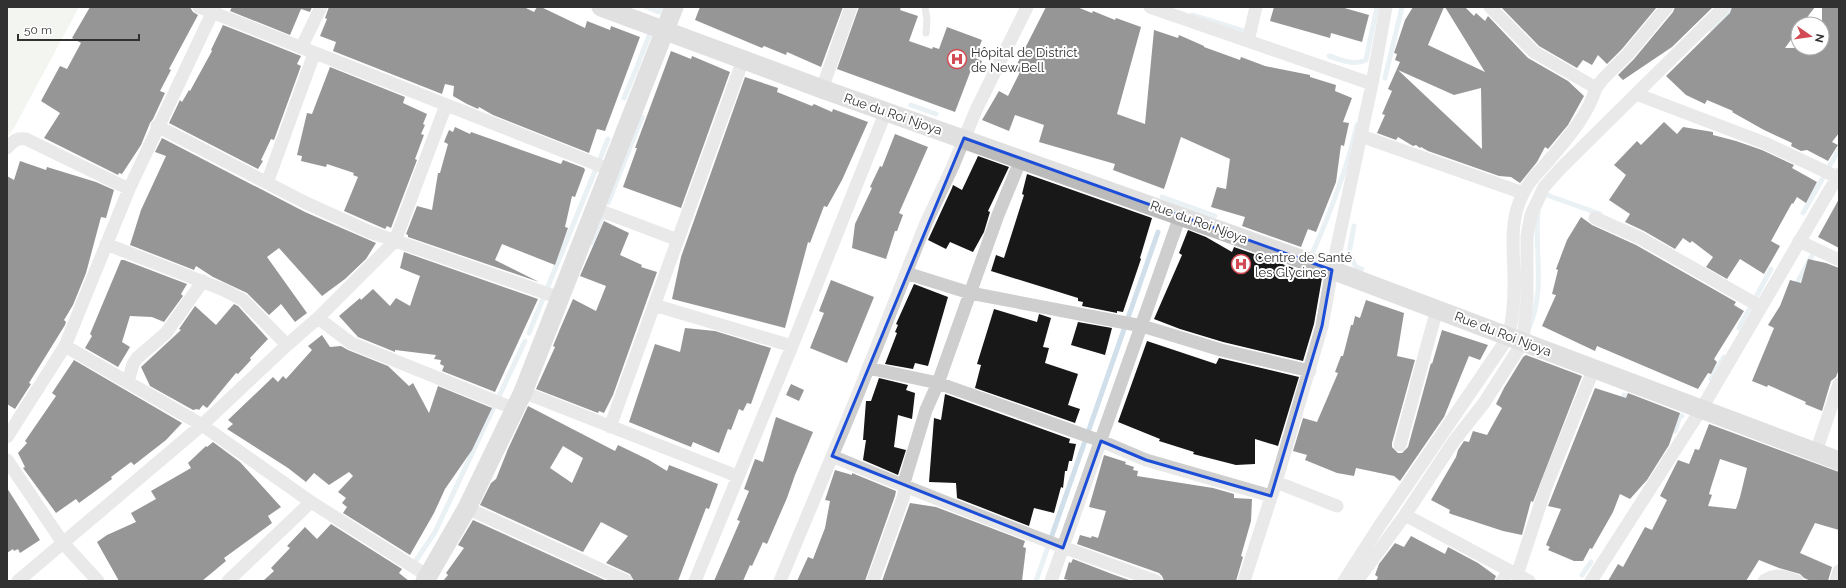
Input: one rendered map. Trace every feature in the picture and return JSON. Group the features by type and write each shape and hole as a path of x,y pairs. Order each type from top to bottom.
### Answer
{"main road":[{"name":"Rue du Roi Njoya","path":"601,7 743,60 1332,270 1702,408 1839,461"},
{"path":"426,578 467,508 523,392 674,7"}],"street":[{"path":"199,7 213,10 314,54 611,170"},
{"path":"300,48 320,7"},
{"path":"822,88 851,7"},
{"path":"780,581 856,399 926,223 953,166 976,110 1027,7"},
{"path":"1150,7 1372,84"},
{"path":"1248,41 1256,7"},
{"path":"1244,581 1310,371 1327,306 1332,270 1372,84 1386,7"},
{"path":"1490,7 1534,52 1596,88"},
{"path":"1344,581 1380,525 1516,339 1512,250 1515,215 1523,193 1532,179 1584,115 1596,88 1603,78 1628,54 1667,7"},
{"path":"1358,581 1405,515 1454,441 1484,403 1516,339 1527,299 1527,236 1531,215 1538,198 1550,179 1724,7"},
{"path":"7,437 65,346 129,189 157,126 213,10"},
{"path":"267,183 314,54"},
{"path":"610,427 743,60"},
{"path":"1591,581 1702,408 1838,176 1765,143 1636,94"},
{"path":"18,581 202,425 318,318 395,241 446,105"},
{"path":"694,581 792,346 886,111"},
{"path":"157,126 336,217 395,241 560,298"},
{"path":"1361,136 1523,193"},
{"path":"7,148 13,140 20,138 26,139 129,189"},
{"path":"873,581 906,489 903,486 926,410 938,383 998,215 1021,159"},
{"path":"596,209 678,240"},
{"path":"1052,581 1180,216"},
{"path":"1596,218 1640,238 1761,308"},
{"path":"1799,241 1839,260"},
{"path":"106,244 203,281 243,300 287,345"},
{"path":"906,273 970,293 1142,326 1221,350 1310,371"},
{"path":"128,382 133,364 137,358 166,333 203,281"},
{"path":"654,305 792,346"},
{"path":"1400,445 1437,309"},
{"path":"318,318 351,343 515,409"},
{"path":"65,346 202,425 312,502 426,578"},
{"path":"868,368 938,383 1101,441 1146,460 1271,496"},
{"path":"1405,515 1514,577 1547,484 1594,368"},
{"path":"1816,452 1839,384"},
{"path":"523,392 737,476"},
{"path":"832,456 903,486 1063,548 1156,581"},
{"path":"7,460 63,543 98,581"},
{"path":"1276,482 1337,506"},
{"path":"228,581 312,502"},
{"path":"467,508 626,581"},
{"path":"1836,581 1839,571"},
{"path":"1764,581 1773,576 1786,577 1797,581"}],"lane":[{"path":"925,7 927,20 926,33"}],"highlighted area":[{"path":"964,138 1332,270 1322,326 1271,496 1146,460 1101,441 1063,548 832,456"}],"shaded area":[{"path":"7,7 79,7 14,128 7,137"}],"building":[{"path":"90,7 190,7 193,12 198,15 169,69 171,70 160,91 165,93 141,145 122,174 119,173 118,175 44,138 60,113 41,101 60,66 67,69 81,43 72,38"},
{"path":"232,7 312,7 310,12 301,9 290,35 230,11"},
{"path":"329,7 524,7 534,12 537,7 541,7 585,28 587,21 610,30 611,26 640,37 605,131 597,129 589,153 493,115 479,107 478,109 467,104 453,96 454,86 445,84 442,94 333,51 336,42 320,36 327,19 325,18"},
{"path":"700,7 843,7 821,67 787,52 786,55 764,46 762,48 695,20"},
{"name":"Hôpital de District de New Bell","path":"859,7 901,7 900,10 918,16 909,41 932,49 933,47 939,49 947,27 982,40 975,58 982,61 977,73 971,70 955,112 837,69"},
{"path":"1046,7 1077,7 1092,13 1093,11 1115,20 1116,18 1141,27 1117,114 1145,124 1154,30 1178,38 1179,35 1204,47 1240,60 1241,57 1265,66 1310,75 1310,77 1336,85 1335,91 1352,98 1343,122 1349,123 1344,146 1341,145 1336,182 1316,232 1308,229 1301,247 1242,226 1245,217 1211,207 1217,187 1226,189 1230,159 1181,137 1164,189 1113,170 1115,164 1039,142 1044,125 1015,115 1009,131 982,120 999,91 1008,96 1020,72 1014,70"},
{"path":"1274,7 1341,7 1369,15 1362,42 1331,33 1330,38 1270,21"},
{"path":"1413,7 1444,7 1428,45 1485,72 1445,7 1465,7 1474,16 1476,13 1485,21 1488,16 1528,58 1568,81 1584,96 1568,125 1548,149 1545,147 1537,162 1520,183 1511,177 1499,176 1428,151 1416,145 1413,146 1398,137 1396,140 1377,133 1385,115 1382,114 1392,91 1388,89 1400,62 1395,60 1397,54 1394,53 1405,20","holes":["1398,70 1454,95 1481,88 1482,149"]},
{"path":"1501,7 1657,7 1622,49 1607,64 1598,55 1592,65 1583,60 1577,68 1539,46"},
{"path":"1675,7 1713,7 1672,47 1623,80 1618,75 1634,59 1673,12"},
{"path":"1732,7 1815,7 1808,16 1790,16 1790,41 1785,48 1790,48 1790,56 1830,56 1830,16 1822,16 1822,7 1839,7 1839,133 1832,142 1838,145 1828,161 1807,150 1801,151 1791,146 1792,143 1764,130 1732,112 1733,111 1707,100 1705,104 1686,95 1666,76 1730,13"},
{"path":"223,25 301,56 297,64 301,66 274,140 271,139 261,160 263,161 258,169 169,123 180,100 182,102 189,90 190,91 212,51 211,50"},
{"path":"671,51 691,59 692,56 730,72 681,208 623,187 637,148 635,148"},
{"path":"330,67 405,97 403,103 427,114 423,124 425,125 421,134 424,135 415,159 417,160 391,228 387,226 385,229 344,211 358,177 353,175 354,173 327,164 326,167 301,161 302,156 297,155 307,113 312,114"},
{"path":"745,77 778,88 777,92 812,106 814,104 832,112 833,109 868,122 842,180 827,207 824,206 810,243 808,242 785,328 672,299 681,257"},
{"path":"1664,122 1677,134 1683,127 1713,132 1713,135 1762,150 1794,165 1792,168 1817,182 1806,203 1797,197 1793,204 1792,203 1771,241 1780,246 1764,274 1740,259 1727,279 1706,267 1713,257 1692,241 1690,243 1683,238 1675,249 1625,222 1630,214 1609,200 1626,175 1614,165 1637,141 1641,145"},
{"path":"455,127 470,134 471,132 561,164 563,160 584,168 585,170 575,197 572,196 565,227 568,228 555,265 502,244 495,260 539,282 408,237 406,234 417,206 432,210 438,173 440,173 448,144 444,142 449,130 453,132"},
{"path":"895,134 928,147 899,213 903,215 897,231 895,231 886,259 852,248 855,224 872,188 870,187 880,166 882,167"},
{"path":"162,138 305,212 376,243 366,259 345,279 322,296 279,248 267,257 307,313 295,322 281,304 269,315 247,293 213,277 196,266 194,270 130,245 141,210 166,156 155,152"},
{"path":"978,156 1009,167 988,211 990,212 984,232 973,252 950,242 946,249 928,240 953,185 962,190"},
{"path":"20,161 46,170 47,167 96,182 114,190 106,218 101,217 86,273 73,305 64,320 66,322 65,325 29,383 31,384 15,409 7,404 7,176 14,180"},
{"path":"1027,174 1152,218 1140,258 1141,259 1123,312 1117,311 1117,313 1082,306 1083,302 1078,301 1078,298 991,271 996,255 1004,258 1024,195 1022,194"},
{"path":"1839,199 1839,248 1818,237"},
{"path":"1581,217 1592,225 1636,245 1736,302 1734,305 1744,311 1714,359 1717,362 1711,374 1708,373 1698,389 1597,346 1595,351 1542,326 1556,295 1552,294 1558,270 1556,269 1567,240"},
{"path":"604,221 629,233 620,255 642,265 641,267 657,272 613,395 604,413 599,411 598,413 536,389 555,347 553,346 573,299 596,311 606,286 580,276"},
{"path":"1188,230 1206,237 1232,252 1234,247 1322,278 1314,324 1303,361 1223,342 1180,329 1154,319 1182,255 1179,253"},
{"path":"404,252 538,299 495,392 442,371 444,366 440,364 441,360 434,359 436,355 395,350 395,352 358,337 339,316 373,289 390,306 396,298 410,306 420,276 400,268"},
{"path":"1808,259 1839,268 1839,369 1836,377 1831,381 1822,411 1768,385 1767,387 1752,381 1774,328 1768,325 1780,306 1790,280 1801,283"},
{"path":"121,260 187,284 181,294 183,296 164,322 152,317 130,316 122,342 130,347 118,367 85,348 92,336 90,334"},
{"path":"831,280 874,297 847,363 810,348 824,313 819,311"},
{"path":"914,284 948,297 928,366 915,363 913,369 885,364 897,333 895,332 898,325 896,324"},
{"path":"1366,300 1404,313 1397,356 1415,360 1392,443 1392,447 1398,453 1402,453 1408,447 1431,363 1432,364 1442,330 1488,345 1480,360 1469,356 1444,417 1400,481 1394,476 1356,468 1354,476 1337,473 1305,460 1307,455 1293,451 1303,418 1317,422 1338,373 1335,372 1341,356 1343,356 1351,325 1353,325 1355,316 1360,318"},
{"path":"234,304 238,306 268,339 250,358 251,360 238,374 236,373 207,408 203,405 199,410 193,410 150,386 141,367 181,330 179,329 195,306 216,325"},
{"path":"994,309 1037,322 1039,314 1051,318 1043,347 1049,348 1045,363 1078,374 1068,405 1080,409 1075,423 975,388 981,365 977,364"},
{"path":"1078,322 1112,328 1105,355 1071,345"},
{"path":"685,328 715,331 771,348 751,404 747,403 743,411 739,409 731,430 728,429 719,453 693,442 691,447 629,422 655,344 680,352"},
{"path":"322,335 330,347 341,346 388,366 409,386 413,383 429,413 438,386 492,408 472,450 445,489 434,513 410,555 343,513 347,507 342,503 346,498 338,492 353,476 349,472 329,485 314,473 306,482 288,468 227,429 233,424 228,420 273,377 278,382 283,376 286,379 312,350 308,346"},
{"path":"1147,341 1216,364 1219,358 1299,377 1278,446 1255,439 1255,464 1236,465 1193,454 1194,452 1159,441 1160,439 1118,422"},
{"path":"1526,355 1582,376 1533,502 1531,501 1522,535 1503,531 1451,514 1449,513 1450,510 1431,500 1464,441 1469,442 1473,431 1487,435 1502,408 1496,404 1504,388 1523,357"},
{"path":"74,360 182,423 166,440 134,465 131,462 111,477 112,479 79,503 76,499 56,513 23,468 25,467 18,453 27,443 25,441 56,396 52,393"},
{"path":"879,378 908,385 906,390 915,393 912,419 898,415 894,447 906,450 898,475 863,460 866,440 863,440 866,401 871,401"},
{"path":"791,384 804,390 799,401 786,395"},
{"path":"1595,388 1626,398 1628,393 1680,413 1669,445 1647,480 1630,499 1620,494 1613,512 1592,549 1590,548 1583,561 1574,561 1548,550 1550,547 1546,545 1561,509 1548,506"},
{"path":"945,394 1070,439 1069,443 1076,444 1072,461 1069,461 1067,471 1065,471 1063,488 1061,487 1054,513 1034,508 1029,526 957,498 956,483 929,482 934,418 941,420"},
{"path":"528,406 615,451 618,445 649,460 667,471 669,465 718,484 709,509 706,508 678,581 634,581 630,574 606,563 628,536 601,522 583,552 480,505 491,483 496,479","holes":["563,446 583,458 572,483 550,468"]},
{"path":"776,417 813,432 767,544 763,542 743,581 714,581 740,521 737,520 749,491 744,489 755,459 763,462"},
{"path":"1709,424 1839,472 1839,530 1815,523 1800,553 1832,567 1828,581 1811,581 1804,578 1800,574 1759,560 1746,581 1608,581 1618,564 1623,567 1645,527 1652,530 1667,500 1660,496 1678,460 1689,464 1695,449 1699,450","holes":["1720,459 1747,468 1736,509 1708,506 1712,495 1709,494"]},
{"path":"213,442 240,462 281,507 268,516 272,523 224,558 226,561 202,581 119,581 97,542 107,535 136,522 131,513 156,499 151,491 191,468 188,463 206,446 207,447"},
{"path":"1104,455 1126,462 1125,464 1134,467 1133,470 1138,471 1137,476 1213,488 1234,494 1234,498 1252,499 1251,521 1241,556 1243,557 1236,581 1164,581 1159,573 1077,544 1080,535 1098,538 1106,511 1089,507"},
{"path":"835,470 852,475 852,473 896,491 895,496 865,581 797,581 808,557 813,559 825,528 830,501 825,500"},
{"path":"7,488 40,540 20,553 18,549 14,551 13,549 7,553"},
{"path":"910,503 936,507 1025,541 1023,547 1026,548 1022,581 882,581"},
{"path":"473,520 607,581 443,581 448,575 446,573 464,548 458,545"},
{"path":"331,524 402,569 399,573 409,581 263,581 274,571 271,568 290,548 287,546 305,527 317,539"},
{"path":"1411,536 1445,554 1448,547 1478,563 1496,576 1494,581 1376,581 1378,577 1375,575 1379,564 1395,543 1404,547"},
{"path":"1073,559 1132,581 1072,581 1064,579 1069,562 1071,563"}],"waterway":[{"path":"646,7 659,12 661,7"},
{"path":"1329,56 1343,61 1352,62 1361,62 1366,60 1377,7"},
{"path":"1385,78 1402,7"},
{"path":"1711,29 1735,7"},
{"path":"1192,15 1247,32"},
{"path":"638,64 649,36"},
{"path":"624,98 637,67"},
{"path":"911,105 936,114"},
{"path":"608,203 642,117"},
{"path":"1313,252 1338,190 1357,125"},
{"path":"598,164 608,139"},
{"path":"1830,165 1839,150"},
{"path":"529,333 595,171"},
{"path":"1803,213 1824,176"},
{"path":"1544,194 1600,214"},
{"path":"1162,197 1215,216"},
{"path":"1529,328 1537,299 1538,212"},
{"path":"591,243 602,218"},
{"path":"1354,226 1349,253 1356,267 1362,269"},
{"path":"1036,581 1158,232"},
{"path":"1794,288 1813,254"},
{"path":"1757,295 1771,269"},
{"path":"1739,328 1752,305"},
{"path":"415,562 435,532 525,341"},
{"path":"1711,379 1724,357"},
{"path":"1624,395 1633,398"},
{"path":"1673,413 1682,416 1680,416 1675,431"},
{"path":"1582,575 1591,562"}],"place":[{"name":"Hôpital de District de New Bell","path":"957,59"},
{"name":"Centre de Santé les Glycines","path":"1241,264"}]}
